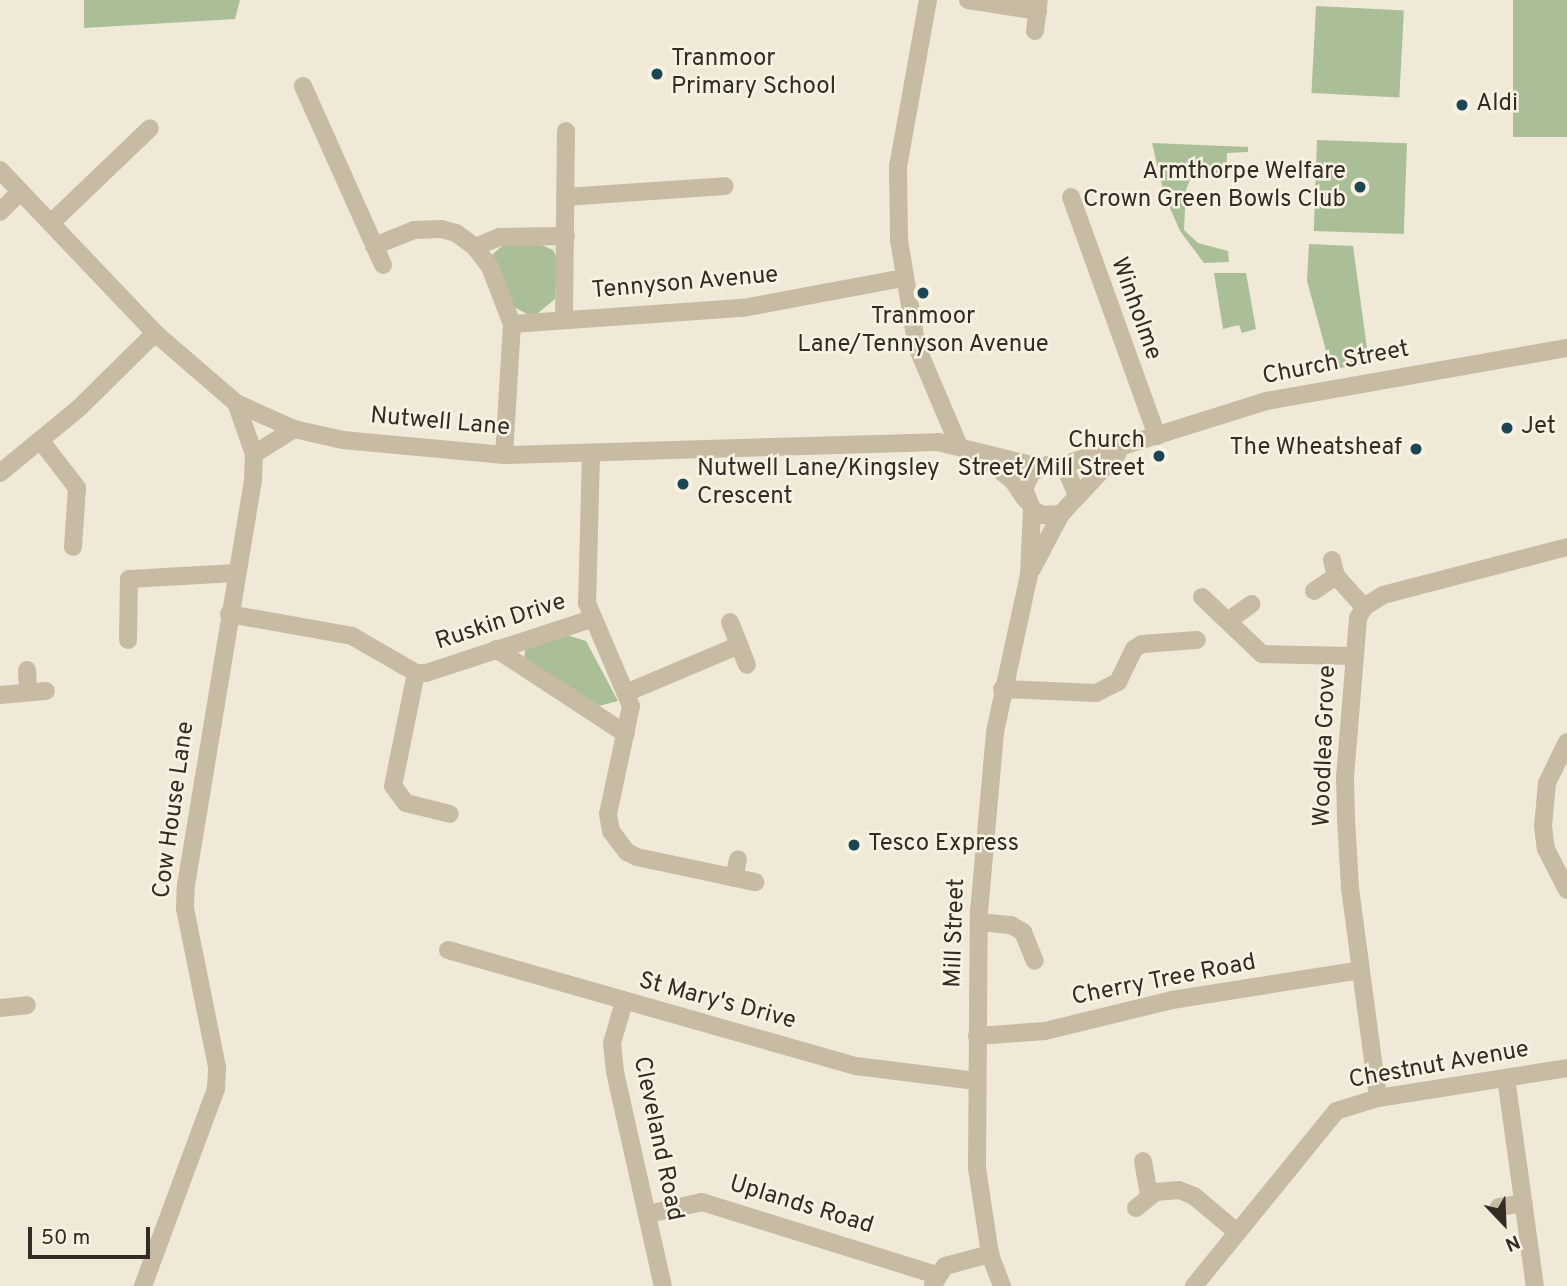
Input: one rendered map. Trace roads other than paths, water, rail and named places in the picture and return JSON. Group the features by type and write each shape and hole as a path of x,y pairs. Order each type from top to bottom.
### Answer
{"street":[{"path":"928,0 898,166 904,278 926,377 959,446"},
{"path":"968,0 1038,5 1035,31"},
{"path":"303,86 383,265"},
{"path":"51,223 150,128"},
{"path":"564,318 566,131"},
{"name":"Nutwell Lane","path":"0,170 155,333 236,403 294,429 343,440 504,455 938,442 1040,467"},
{"path":"565,197 725,186"},
{"path":"0,212 20,192"},
{"name":"Winholme","path":"1071,197 1157,436"},
{"path":"374,246 428,227 456,233 475,247 490,267 512,324 504,455"},
{"path":"475,247 500,237 566,236"},
{"name":"Tennyson Avenue","path":"512,324 564,318 743,308 904,278"},
{"path":"0,473 41,441 155,333"},
{"name":"Church Street","path":"1059,466 1121,450 1266,401 1567,348"},
{"name":"Cow House Lane","path":"143,1286 216,1089 217,1067 186,908 186,885 254,454 236,403"},
{"path":"254,454 294,429"},
{"path":"41,441 77,488 73,547"},
{"name":"Church Street","path":"1076,493 1121,450"},
{"name":"Nutwell Lane","path":"977,453 1013,481 1030,506"},
{"path":"591,454 587,592 591,619 628,692 631,706 608,814 619,844 637,857 755,882"},
{"path":"1059,466 1072,477 1076,493 1061,514 1044,515 1030,506 1026,480 1040,467 1059,466"},
{"name":"Mill Street","path":"1002,1286 990,1254 977,1168 979,922 1002,689 1029,575 1030,506"},
{"name":"Mill Street","path":"1029,575 1061,514"},
{"path":"1314,591 1334,568 1364,607 1383,595 1567,547"},
{"path":"128,640 129,579 236,573"},
{"path":"1202,597 1262,654 1352,656"},
{"path":"1228,621 1251,604"},
{"name":"Woodlea Grove","path":"1364,607 1352,656 1345,777 1350,888 1378,1098"},
{"name":"Ruskin Drive","path":"229,614 352,636 416,673 433,672 591,619"},
{"path":"730,622 747,665"},
{"path":"1002,689 1096,693 1118,682 1133,649 1142,644 1197,640"},
{"path":"628,692 739,645"},
{"path":"496,649 625,734"},
{"path":"0,695 37,692 27,670"},
{"path":"416,673 393,786 407,803 442,812 440,792"},
{"path":"1567,742 1547,783 1543,826 1546,849 1567,890"},
{"path":"734,878 738,859"},
{"path":"979,922 1012,925 1023,932 1035,961"},
{"name":"St Mary's Drive","path":"448,950 856,1066 976,1081"},
{"name":"Cherry Tree Road","path":"977,1036 1045,1031 1172,1000 1362,970"},
{"name":"Cleveland Road","path":"624,1002 612,1043 615,1072 663,1286"},
{"path":"0,1008 27,1005"},
{"name":"Chestnut Avenue","path":"1194,1286 1336,1111 1378,1098 1567,1068"},
{"path":"1506,1078 1535,1286"},
{"path":"1143,1161 1142,1202 1168,1190 1194,1196 1238,1233"},
{"name":"Uplands Road","path":"648,1214 702,1202 935,1281"},
{"path":"1499,1207 1524,1203"},
{"path":"935,1281 958,1260 990,1254"}],"place":[{"name":"Tranmoor Primary School","path":"657,74"},
{"name":"Aldi","path":"1462,105"},
{"name":"Armthorpe Welfare Crown Green Bowls Club","path":"1360,187"},
{"name":"Tranmoor Lane/Tennyson Avenue","path":"923,293"},
{"name":"Jet","path":"1507,428"},
{"name":"The Wheatsheaf","path":"1416,449"},
{"name":"Church Street/Mill Street","path":"1159,456"},
{"name":"Nutwell Lane/Kingsley Crescent","path":"683,484"},
{"name":"Tesco Express","path":"854,845"}]}
